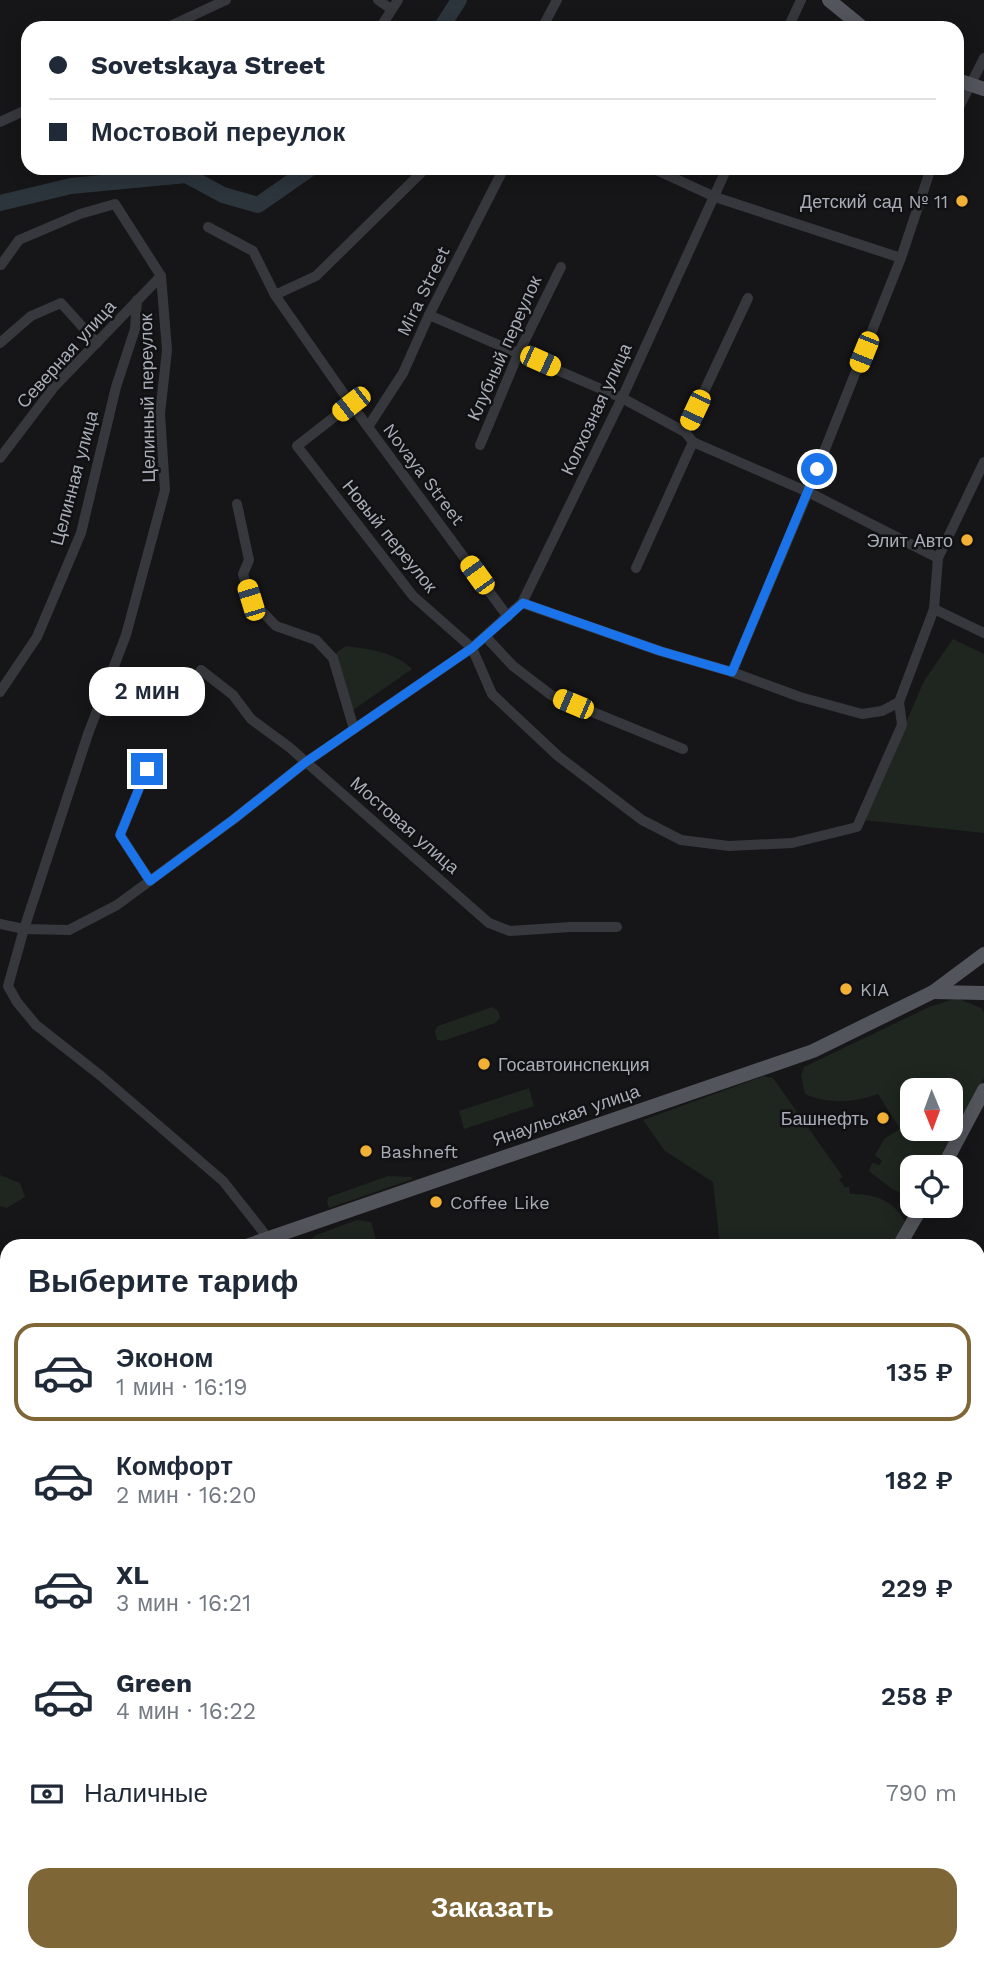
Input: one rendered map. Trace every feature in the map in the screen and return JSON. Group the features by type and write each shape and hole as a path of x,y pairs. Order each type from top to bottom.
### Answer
{"main road":[{"path":"829,0 854,21"},
{"name":"Янаульская улица","path":"268,1238 813,1051 933,992 984,954"},
{"path":"933,992 984,993"},
{"path":"949,1155 984,1090"},
{"path":"903,1239 915,1218"}],"street":[{"path":"181,21 226,0"},
{"path":"378,0 394,5 384,21"},
{"path":"546,21 557,0"},
{"path":"791,21 801,0"},
{"path":"970,85 984,58"},
{"path":"0,122 21,115"},
{"path":"275,295 316,276 419,175"},
{"name":"Mira Street","path":"368,427 403,373 429,315 500,175"},
{"path":"667,175 715,197 901,258"},
{"name":"Колхозная улица","path":"0,924 24,929 69,930 117,905 306,762 472,648 523,603 622,398 724,175"},
{"path":"732,672 808,492 901,258 929,175"},
{"name":"Целинный переулок","path":"1,265 19,240 80,214 115,204 161,276 167,350 160,414 165,490 126,635 88,734 8,986 17,1002 44,1031 101,1076 223,1181 268,1238"},
{"name":"Novaya Street","path":"208,227 253,251 275,295 351,404 508,617"},
{"name":"Клубный переулок","path":"480,444 519,352 561,267"},
{"name":"Северная улица","path":"0,458 54,387 161,276"},
{"path":"684,432 748,298"},
{"name":"Целинная улица","path":"0,692 37,637 81,533 116,387 135,329 137,300"},
{"path":"0,344 31,316 61,303 97,343"},
{"path":"429,315 622,398 684,432 692,442 808,492 939,558"},
{"name":"Новый переулок","path":"351,404 298,446 413,596 472,648 492,694 568,764 642,820 681,840 729,846 792,843 857,827 902,725 899,702"},
{"path":"636,568 692,442"},
{"path":"523,603 800,697 862,713 882,711 899,702 934,609 939,558 984,463"},
{"path":"237,504 249,560 243,574 251,600 276,626 316,640 334,659 354,729"},
{"path":"934,609 984,632"},
{"path":"486,636 513,666 551,695 682,749"},
{"name":"Мостовая улица","path":"201,670 233,695 251,719 306,762 489,923 510,931 570,927 617,928"},
{"path":"147,769 120,835 150,881"}],"shaded area":[{"path":"953,639 984,654 984,833 864,820 924,681"},
{"path":"346,646 390,655 412,669 353,710 336,653"},
{"path":"957,998 981,1008 984,1012 984,1078 963,1115 963,1078 900,1078 900,1129 878,1094 850,1101 832,1101 805,1094 801,1075 804,1067 929,1007"},
{"path":"492,1007 498,1011 500,1018 495,1023 443,1041 437,1040 435,1031 438,1026"},
{"path":"764,1076 773,1078 843,1177 839,1179 845,1188 849,1186 850,1194 882,1199 905,1221 895,1239 719,1239 713,1182 665,1151 643,1120"},
{"path":"529,1088 534,1106 464,1129 459,1111"},
{"path":"900,1129 900,1141 949,1141 941,1155 900,1155 900,1192 869,1171 872,1163 879,1165 882,1161 875,1155 885,1138"},
{"path":"0,1175 20,1183 25,1197 7,1208 0,1206"},
{"path":"388,1176 413,1179 329,1208 329,1197"},
{"path":"357,1220 371,1222 376,1239 311,1239"}],"waterway":[{"path":"446,21 459,0"},
{"path":"0,203 71,186 186,175"},
{"path":"186,175 223,195 258,205 301,175"}],"place":[{"name":"Детский сад № 11","path":"962,201"},
{"name":"Элит Авто","path":"967,540"},
{"name":"KIA","path":"846,989"},
{"name":"Госавтоинспекция","path":"484,1064"},
{"name":"Башнефть","path":"883,1118"},
{"name":"Bashneft","path":"366,1151"},
{"name":"Coffee Like","path":"436,1202"}],"route":[{"path":"147,769 120,835 150,881 306,762 472,648 523,603 660,651 732,672 817,469"}]}
